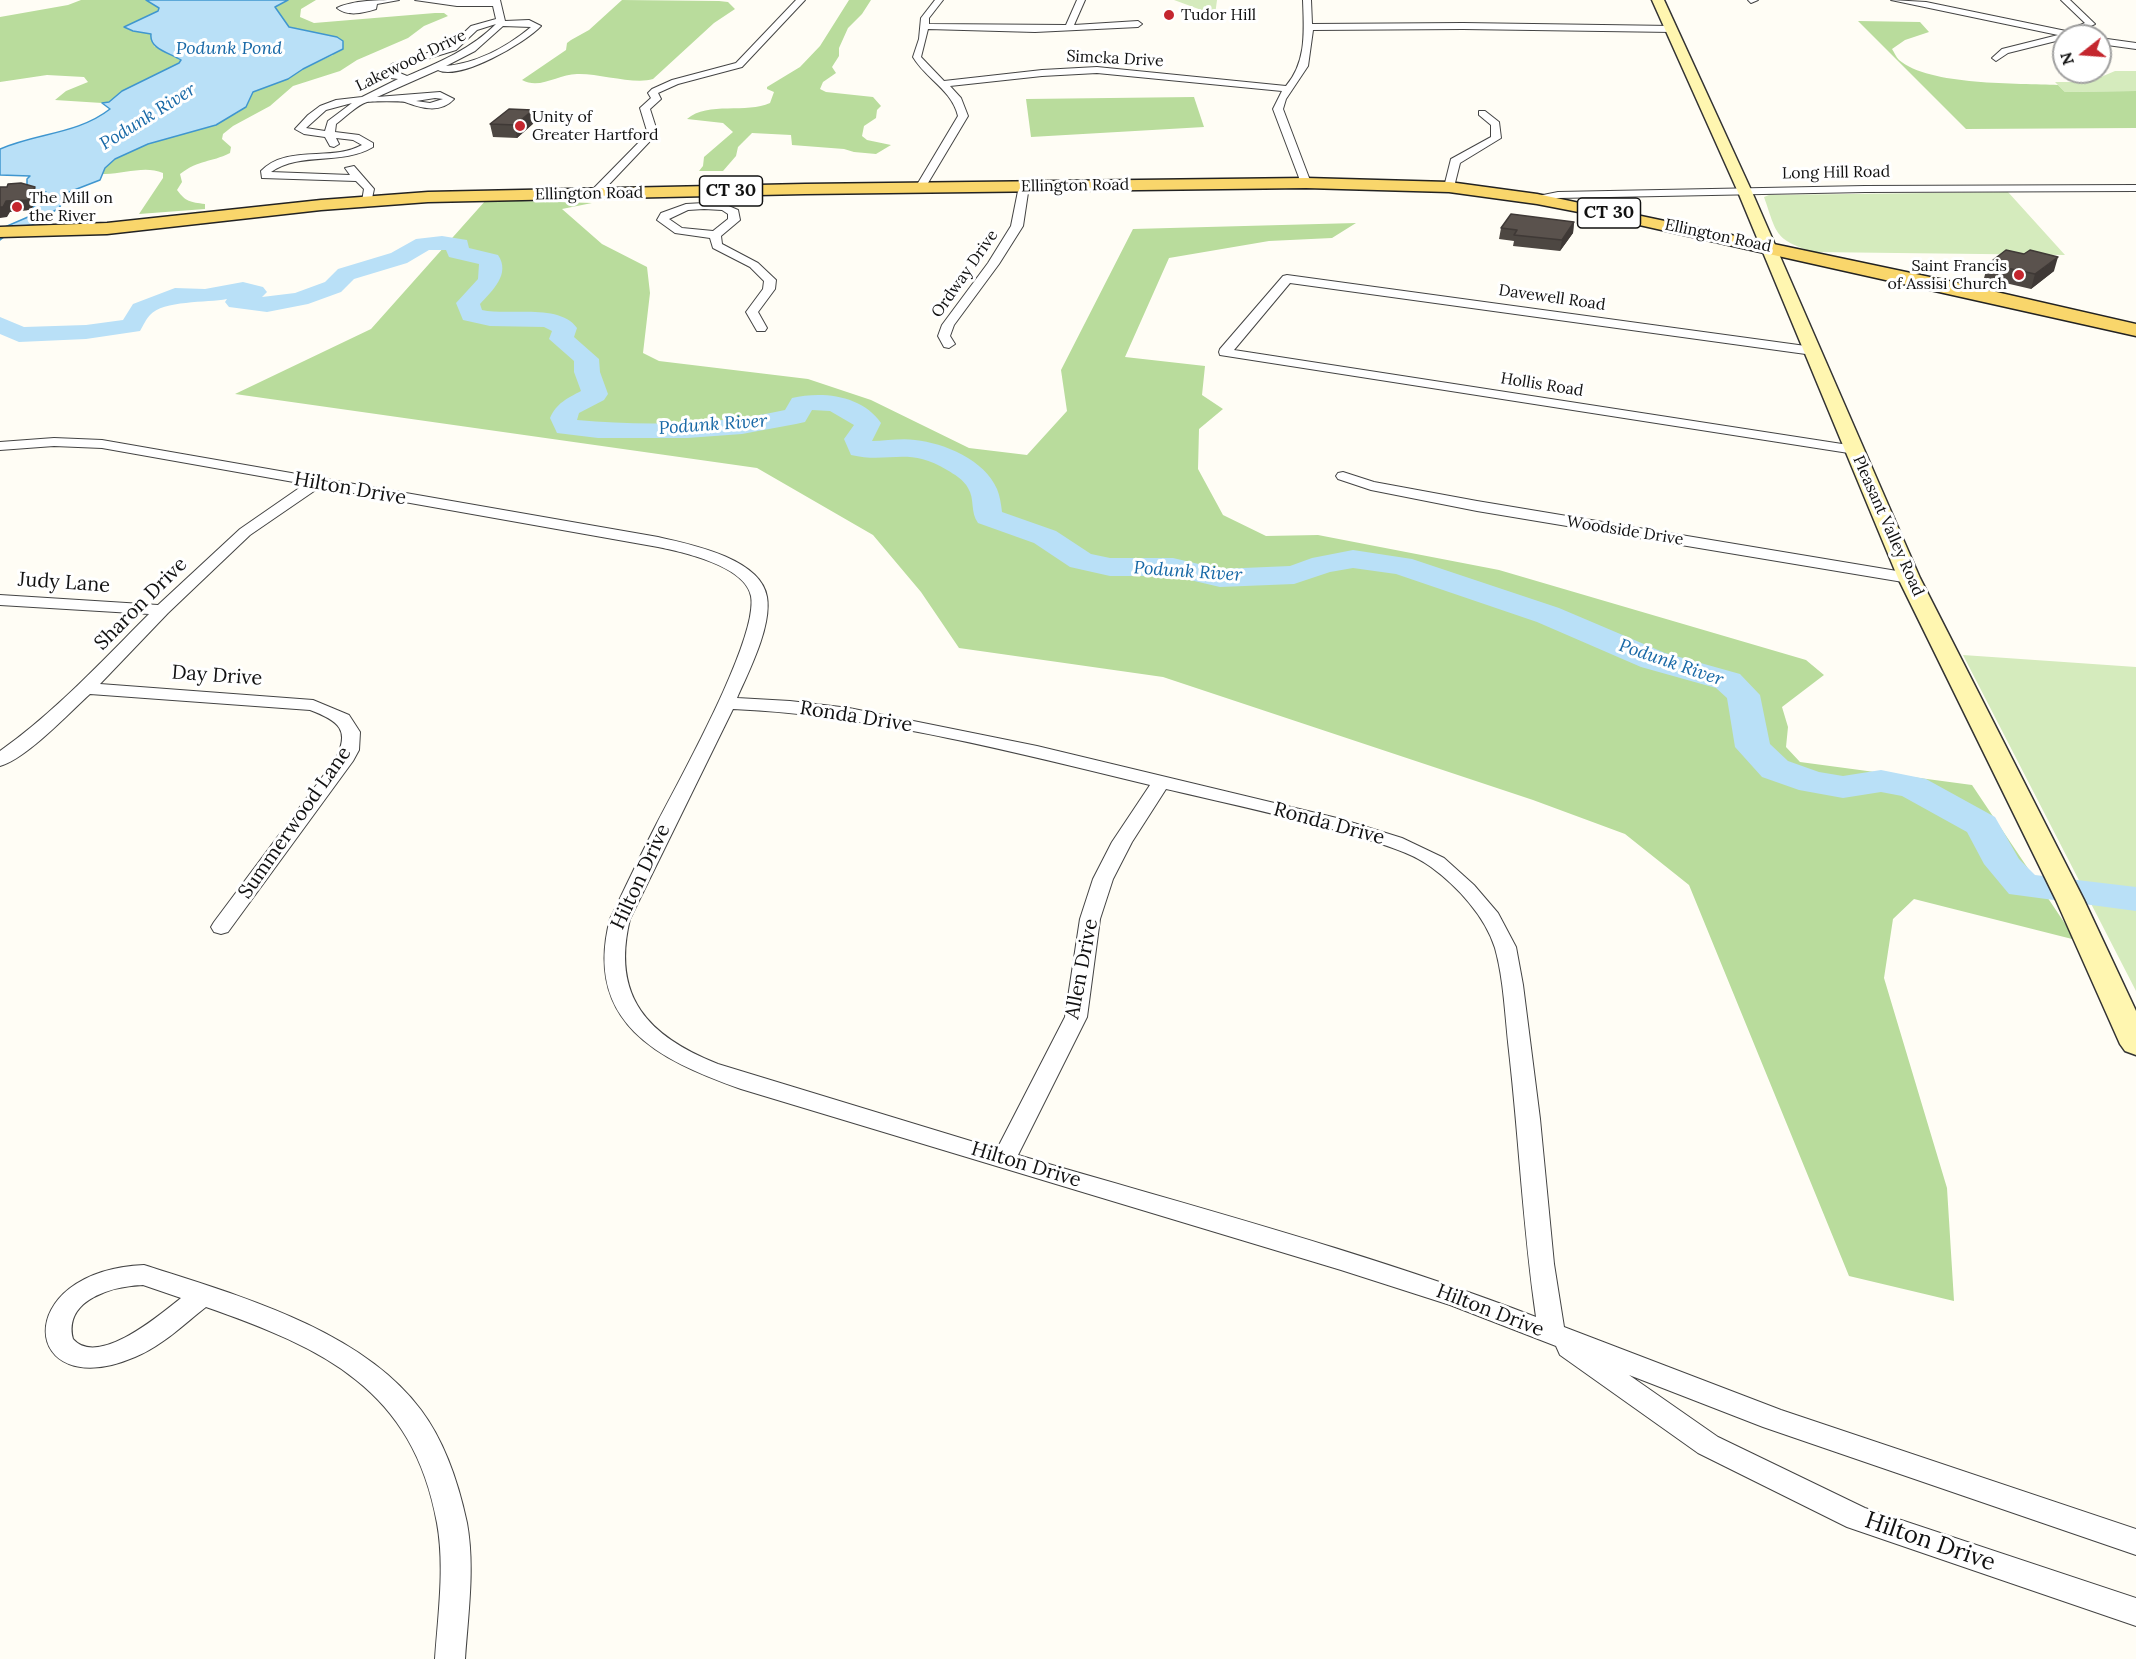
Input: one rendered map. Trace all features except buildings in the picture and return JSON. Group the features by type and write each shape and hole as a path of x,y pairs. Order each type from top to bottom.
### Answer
{"main road":[{"name":"Pleasant Valley Road","path":"1658,0 1745,192 1909,578 2064,890 2136,1044"},
{"name":"Ellington Road","path":"8,232 102,229 367,201 428,197 594,194 704,199 920,188 1305,183 1449,187 1537,198 1768,247 2136,330"}],"street":[{"path":"373,4 395,0"},
{"name":"Lakewood Drive","path":"330,135 331,123 365,99 433,69 490,38 501,22 496,1 457,4 419,0"},
{"path":"594,194 649,137 652,131 645,108 656,99 653,93 660,87 728,70 739,65 801,0"},
{"path":"920,188 963,116 962,106 921,65 917,57 923,39 925,18 939,0"},
{"path":"1070,28 1081,0"},
{"path":"1305,183 1278,109 1286,89 1299,76 1305,64 1308,27 1307,0"},
{"path":"1895,0 1926,4 2052,31"},
{"path":"2065,0 2091,24"},
{"path":"433,69 470,66 537,26 529,23 501,22 474,28 453,48"},
{"path":"923,26 1070,28 1138,24"},
{"path":"1308,27 1463,26 1672,29"},
{"path":"1996,58 2005,51 2052,40"},
{"path":"2112,43 2136,46"},
{"path":"410,79 394,76 390,71 395,66 453,48 470,49"},
{"name":"Simcka Drive","path":"942,84 1042,73 1097,70 1286,89"},
{"path":"359,178 266,176 266,171 271,166 285,162 339,156 353,153 369,145 366,141 300,129 309,115 326,106 365,99 410,99"},
{"path":"1449,187 1455,161 1488,145 1496,138 1496,124 1482,113"},
{"path":"330,135 339,156 369,189 367,201"},
{"name":"Ordway Drive","path":"949,344 944,336 948,325 1017,226 1024,186"},
{"name":"Long Hill Road","path":"1537,198 1558,195 1899,189 2136,188"},
{"path":"704,199 735,212 734,220 715,235 679,231 663,220 664,215 704,199"},
{"path":"715,235 717,246 754,265 770,280 769,289 752,312 761,328"},
{"name":"Davewell Road","path":"1225,352 1287,279 1813,351"},
{"name":"Hollis Road","path":"1225,352 1855,450"},
{"name":"Hilton Drive","path":"0,446 54,442 102,444 658,542 689,549 728,564 752,583 759,596 759,614 754,635 726,703 620,919 613,938 613,978 623,1002 642,1027 666,1047 697,1064 749,1083 1004,1158 1459,1298 1552,1335 1615,1356 1773,1419 2136,1542"},
{"name":"Woodside Drive","path":"1343,476 1371,486 1477,506 1909,578"},
{"name":"Sharon Drive","path":"0,760 31,738 86,688 162,610 245,532 316,483"},
{"name":"Judy Lane","path":"0,600 162,610"},
{"name":"Day Drive","path":"86,688 313,705 332,711 342,718"},
{"name":"Ronda Drive","path":"726,703 790,706 885,719 1334,823 1395,842 1437,862 1467,889 1491,918 1505,947 1512,985 1537,1208 1541,1264 1552,1335"},
{"name":"Summerwood Lane","path":"221,927 352,748 354,736 342,718"},
{"name":"Allen Drive","path":"1004,1158 1076,1017 1090,919 1103,879 1122,842 1162,782"},
{"path":"202,1296 144,1340 127,1350 108,1356 89,1357 74,1354 63,1346 57,1335 58,1322 65,1309 77,1296 110,1278 144,1275 276,1322 338,1351 375,1377 410,1418 436,1464 452,1524 454,1578 450,1659"},
{"name":"Hilton Drive","path":"1552,1335 1708,1445 1857,1518 2136,1612"}],"green space":[{"path":"81,0 146,0 159,8 157,12 125,27 133,31 152,34 154,46 181,60 179,64 122,91 109,102 102,103 55,100 66,91 88,82 84,77 47,75 0,82 0,17 68,5"},
{"path":"288,0 316,0 301,9 300,17 314,23 435,13 444,13 448,16 424,26 408,38 357,60 340,71 293,86 270,106 233,126 223,134 222,139 231,147 230,153 199,163 180,174 182,182 177,190 189,201 205,204 205,209 139,214 163,178 163,173 140,170 102,174 110,163 125,153 144,145 230,117 246,106 253,92 288,79 302,69 333,55 337,37 289,27 275,7"},
{"path":"622,0 719,1 728,2 735,9 714,23 653,79 636,81 577,74 536,83 522,80 566,50 567,43 589,30"},
{"path":"849,0 871,0 862,14 848,28 839,48 839,56 832,67 836,73 823,82 820,89 826,92 873,97 881,106 877,110 876,118 864,126 862,136 867,140 891,145 876,154 792,145 791,135 752,133 738,147 736,156 723,171 699,171 703,166 704,157 733,132 723,123 687,119 706,110 750,108 770,103 774,92 767,87 800,67 820,46"},
{"path":"1174,0 1217,0 1215,15"},
{"path":"1858,21 1920,22 1929,32 1905,40 1892,49 1899,60 1931,75 1975,82 2058,85 2065,92 2136,91 2136,128 1966,129"},
{"path":"2136,71 2136,91 2065,92 2057,84 2112,84 2112,72"},
{"path":"1194,97 1204,127 1031,137 1026,99"},
{"path":"2008,192 2065,255 1813,252 1791,243 1779,234 1764,197 1769,195"},
{"path":"486,200 592,203 562,209 602,244 647,267 650,293 643,353 659,361 808,379 871,400 969,448 1027,455 1067,411 1061,370 1133,229 1356,223 1332,238 1269,241 1169,258 1125,357 1205,366 1202,395 1223,409 1199,429 1198,469 1223,515 1266,536 1318,535 1499,570 1806,660 1824,675 1782,707 1788,727 1786,747 1800,762 1972,785 2076,940 1914,899 1893,919 1884,978 1947,1188 1954,1301 1849,1276 1689,885 1625,834 1533,800 1163,677 959,648 921,592 873,535 757,468 235,394 371,329"},
{"path":"1963,655 2136,667 2136,991"}],"water":[{"name":"Podunk Pond","path":"146,0 288,0 275,7 289,27 337,37 343,41 343,49 288,79 253,92 246,107 216,125 148,144 115,159 105,168 100,180 69,192 59,208 32,225 17,227 0,240 0,229 28,217 39,197 46,192 35,191 27,186 27,179 30,176 0,175 0,149 85,124 110,109 102,103 109,102 122,91 181,60 157,47 151,39 151,34 124,27 158,11 159,8"}],"waterway":[{"name":"Podunk River","path":"0,324 19,335 86,332 131,326 141,309 175,295 205,296 243,289 255,292 237,302 267,305 300,299 333,287 346,274 399,258 424,244 459,245 457,252 490,260 489,281 468,303 471,315 490,319 548,320 565,328 561,339 586,359 587,372 595,394 568,408 563,418 567,427 619,430 723,428 796,416 801,404 821,402 838,404 853,411 868,423 858,439 861,449 917,448 961,466 983,488 988,517 1045,537 1081,561 1110,567 1173,567 1220,578 1294,575 1323,564 1353,559 1401,565 1548,615 1653,660 1728,681 1743,695 1753,747 1775,769 1812,782 1843,787 1881,781 1913,787 1982,825 2003,864 2023,886 2136,899"}],"place":[{"name":"Tudor Hill","path":"1169,15"},
{"name":"Unity of Greater Hartford","path":"520,126"},
{"name":"The Mill on the River","path":"17,207"},
{"name":"Saint Francis of Assisi Church","path":"2019,275"}]}
